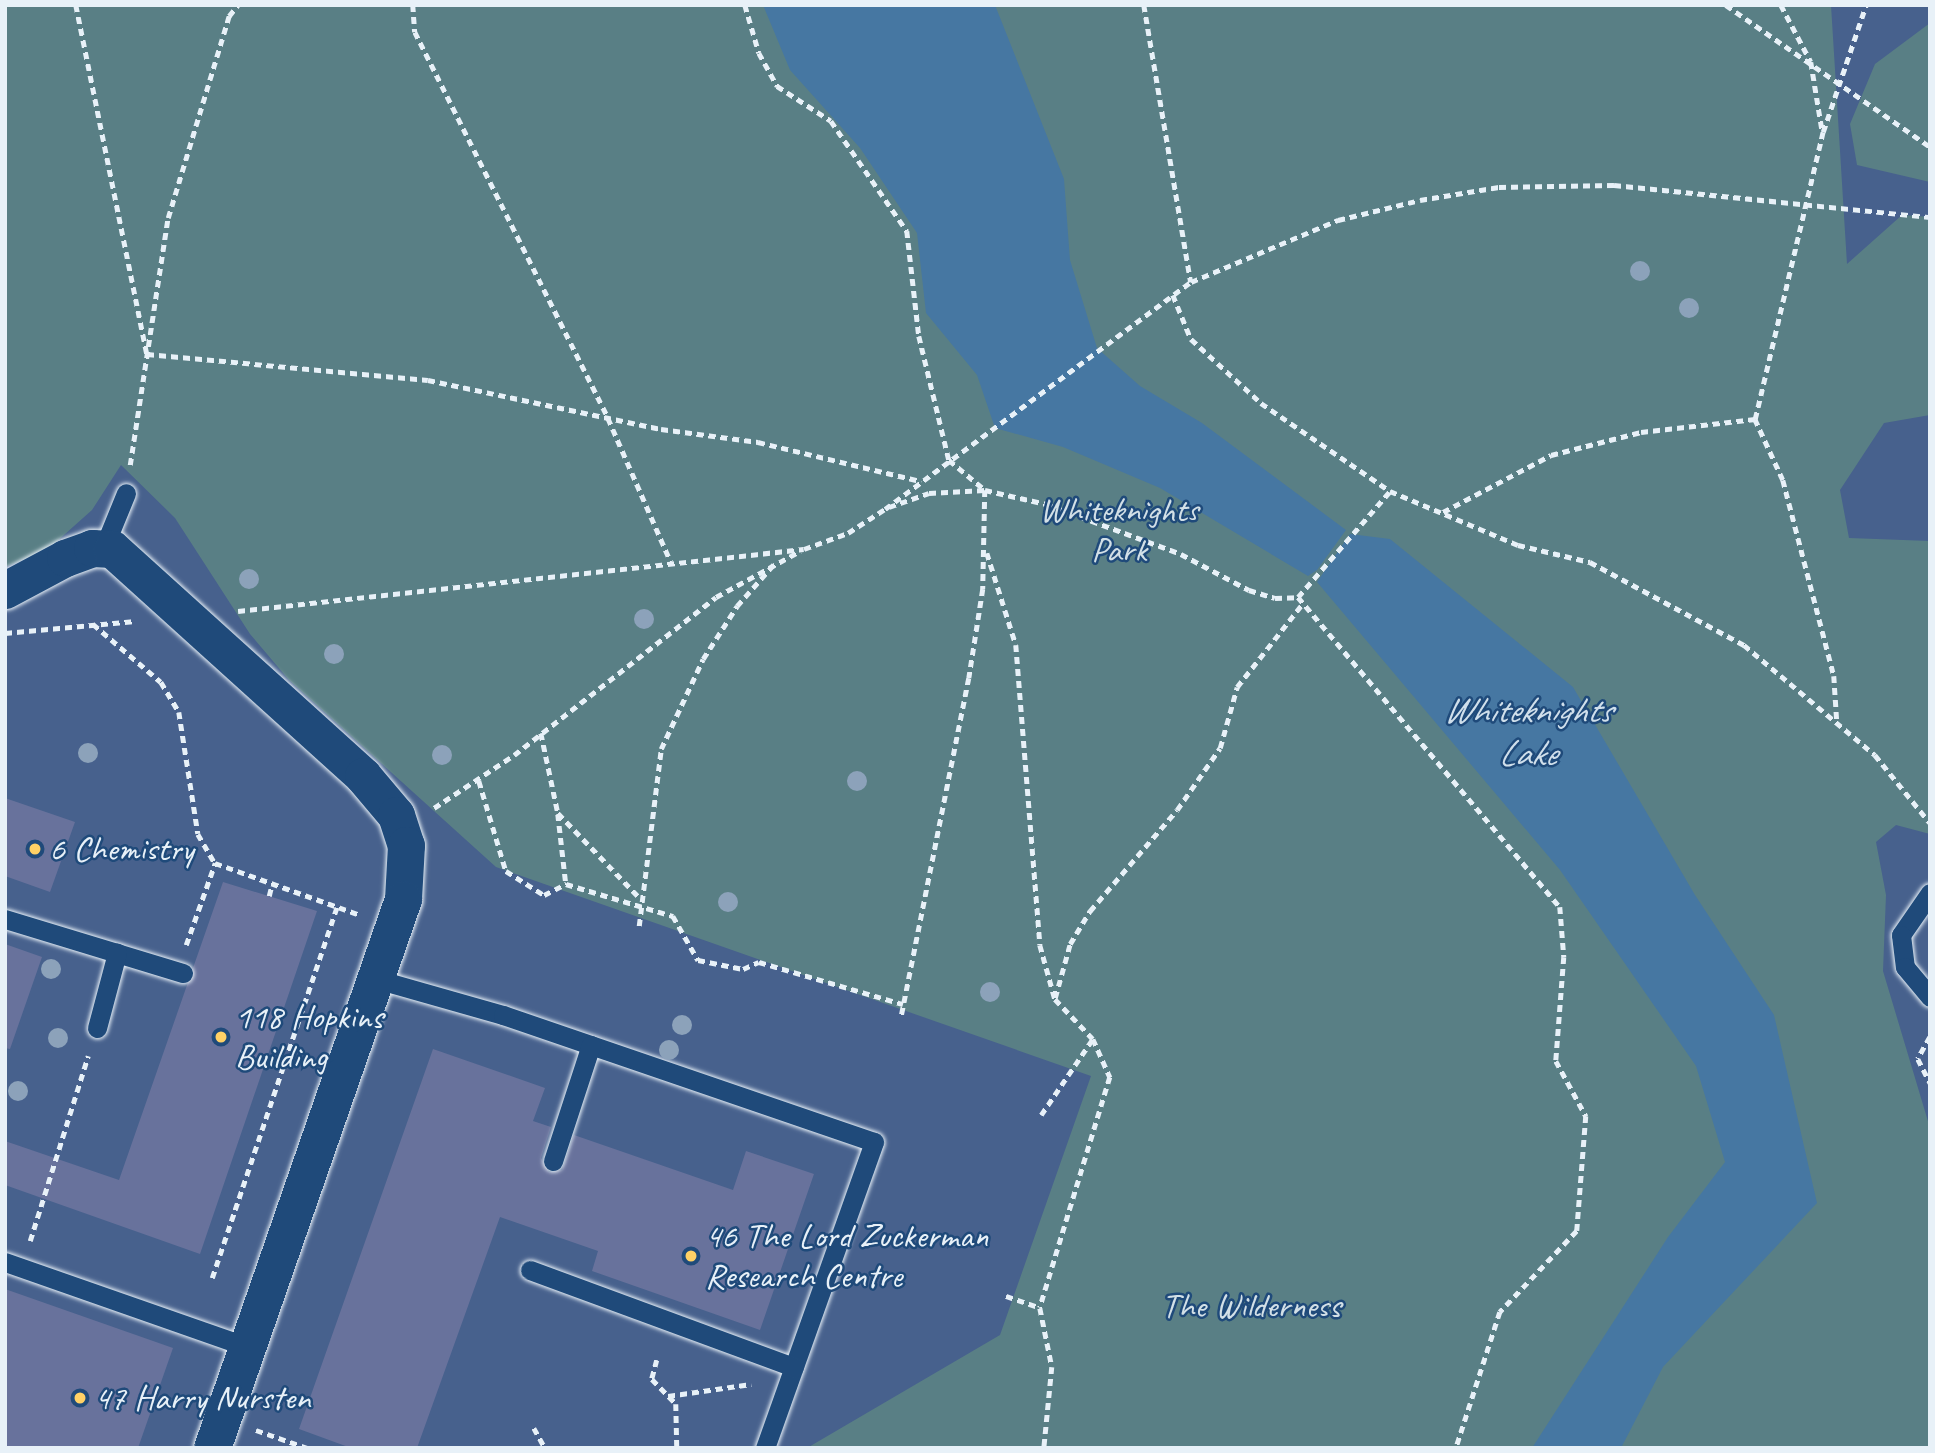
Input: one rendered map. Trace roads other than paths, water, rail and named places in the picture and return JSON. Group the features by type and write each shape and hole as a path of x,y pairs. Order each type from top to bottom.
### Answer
{"street":[{"path":"5,590 65,558 104,547 132,562 363,776 396,815 407,875 394,927 212,1448"}],"lane":[{"path":"104,547 126,493"},
{"path":"1930,893 1901,935 1905,967 1930,997"},
{"path":"5,919 180,972"},
{"path":"97,1028 117,953"},
{"path":"376,979 591,1045 874,1142 765,1448"},
{"path":"553,1161 591,1045"},
{"path":"13,1264 248,1347"},
{"path":"530,1270 792,1373"}],"water":[{"path":"763,5 995,5 1064,179 1070,260 1097,348 1140,386 1202,423 1346,530 1317,570 1308,576 1160,488 1063,447 995,428 977,375 926,313 917,233 860,148 790,70"},
{"name":"Whiteknights Lake","path":"1350,534 1390,539 1573,687 1695,895 1774,1015 1817,1203 1663,1367 1621,1448 1532,1448 1668,1237 1725,1162 1696,1066 1560,870 1317,582"}],"place":[{"name":"6 Chemistry","path":"35,849"},
{"name":"118 Hopkins Building","path":"221,1037"},
{"name":"46 The Lord Zuckerman Research Centre","path":"691,1256"},
{"name":"47 Harry Nursten","path":"80,1398"}],"park label":[{"name":"Whiteknights Park","path":"1119,530"},
{"name":"The Wilderness","path":"1251,1306"}]}
